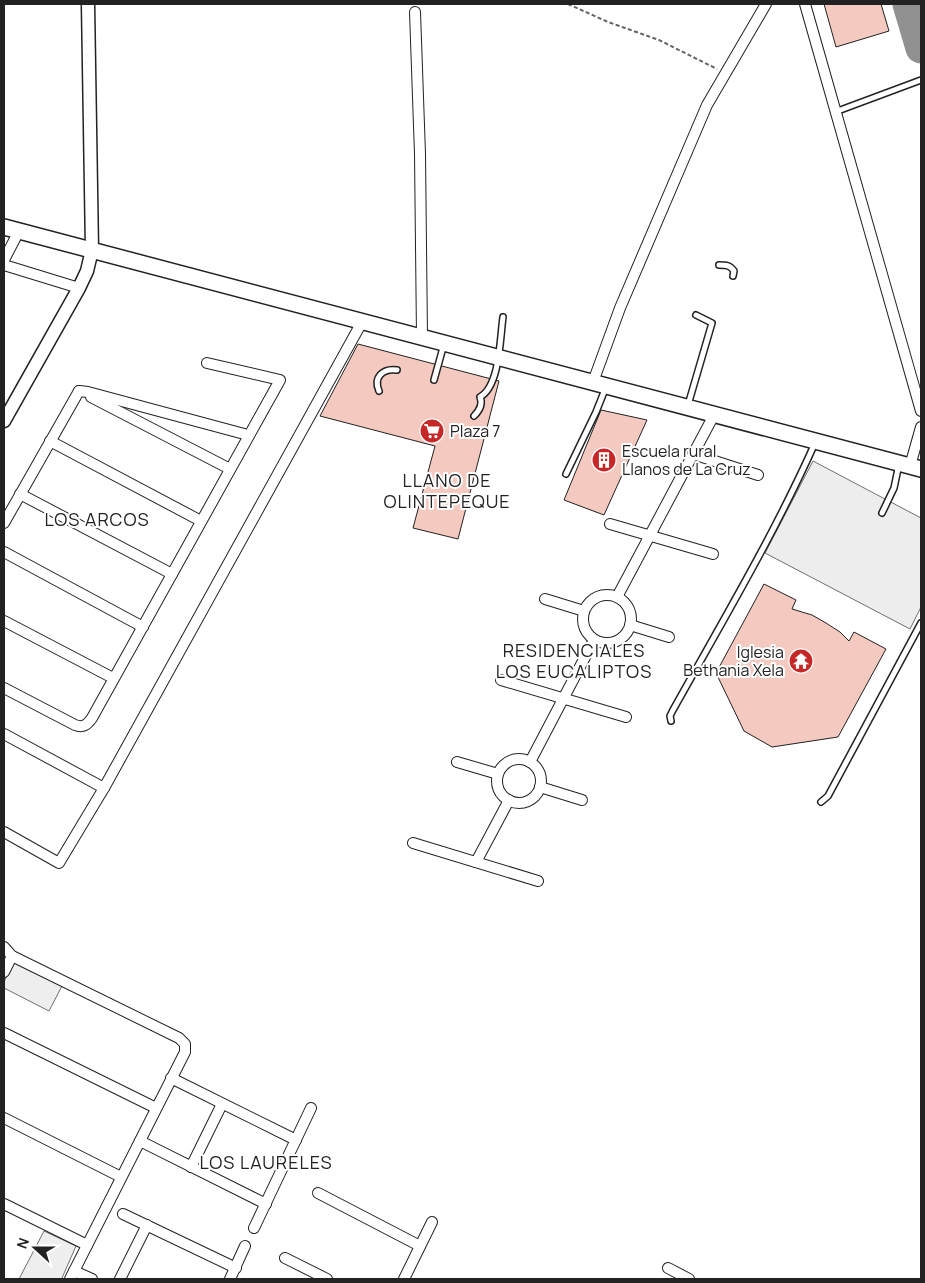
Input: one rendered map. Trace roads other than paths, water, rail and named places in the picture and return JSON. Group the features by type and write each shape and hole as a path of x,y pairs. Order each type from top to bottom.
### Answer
{"main road":[{"path":"4,227 910,466"}],"street":[{"path":"4,421 79,288 87,271 92,250 88,4"},
{"path":"599,384 629,286 644,255 707,105 766,4"},
{"path":"805,4 921,411"},
{"path":"415,12 420,154 422,337"},
{"path":"4,260 19,230"},
{"path":"4,265 79,288"},
{"path":"4,832 60,863 104,788 362,322"},
{"path":"4,688 70,724 82,726 92,718 280,380 208,362"},
{"path":"79,391 248,436"},
{"path":"4,523 79,391"},
{"path":"79,391 230,469"},
{"path":"617,597 714,415"},
{"path":"910,466 921,427"},
{"path":"50,441 202,521"},
{"path":"693,454 758,475"},
{"path":"20,494 172,574"},
{"path":"610,524 713,554"},
{"path":"4,552 143,627"},
{"path":"602,595 617,597 625,602 629,609 631,617 628,632 617,641 602,643 594,640 583,625 584,611 594,598 602,595"},
{"path":"545,599 584,611"},
{"path":"4,621 113,678"},
{"path":"630,625 669,637"},
{"path":"530,762 594,640"},
{"path":"501,680 626,717"},
{"path":"4,734 104,788"},
{"path":"518,759 530,762 539,772 540,787 528,801 509,800 500,792 498,774 512,760 518,759"},
{"path":"457,762 498,774"},
{"path":"540,787 582,800"},
{"path":"476,862 509,800"},
{"path":"413,843 538,881"},
{"path":"4,947 12,956 183,1041 185,1044 184,1052 72,1275 92,1279"},
{"path":"4,972 12,956"},
{"path":"4,1032 156,1108"},
{"path":"171,1078 296,1140"},
{"path":"191,1167 222,1104"},
{"path":"254,1228 312,1108"},
{"path":"4,1118 121,1177"},
{"path":"140,1141 266,1204"},
{"path":"318,1193 420,1246"},
{"path":"4,1204 87,1245"},
{"path":"123,1214 236,1268"},
{"path":"407,1278 432,1222"},
{"path":"120,1279 146,1225"},
{"path":"230,1279 245,1246"},
{"path":"285,1258 327,1279"},
{"path":"668,1268 689,1279"}],"lane":[{"path":"835,112 921,80"},
{"path":"719,265 731,267 734,271 733,276"},
{"path":"687,408 712,323 696,315"},
{"path":"474,416 481,404 480,397 490,388 498,358 502,317"},
{"path":"434,380 444,344"},
{"path":"379,391 377,383 380,374 387,370 397,370"},
{"path":"566,474 596,412 599,384"},
{"path":"671,721 673,710 765,544 816,442"},
{"path":"882,513 894,488 910,466"},
{"path":"821,802 828,796 921,623"}],"place":[{"name":"Plaza 7","path":"432,431"},
{"name":"Escuela rural Llanos de La Cruz","path":"604,460"},
{"name":"Iglesia Bethania Xela","path":"801,661"}],"district":[{"name":"LLANO DE OLINTEPEQUE","path":"447,490"},
{"name":"LOS ARCOS","path":"97,519"},
{"name":"RESIDENCIALES LOS EUCALIPTOS","path":"574,660"},
{"name":"LOS LAURELES","path":"266,1162"}]}
